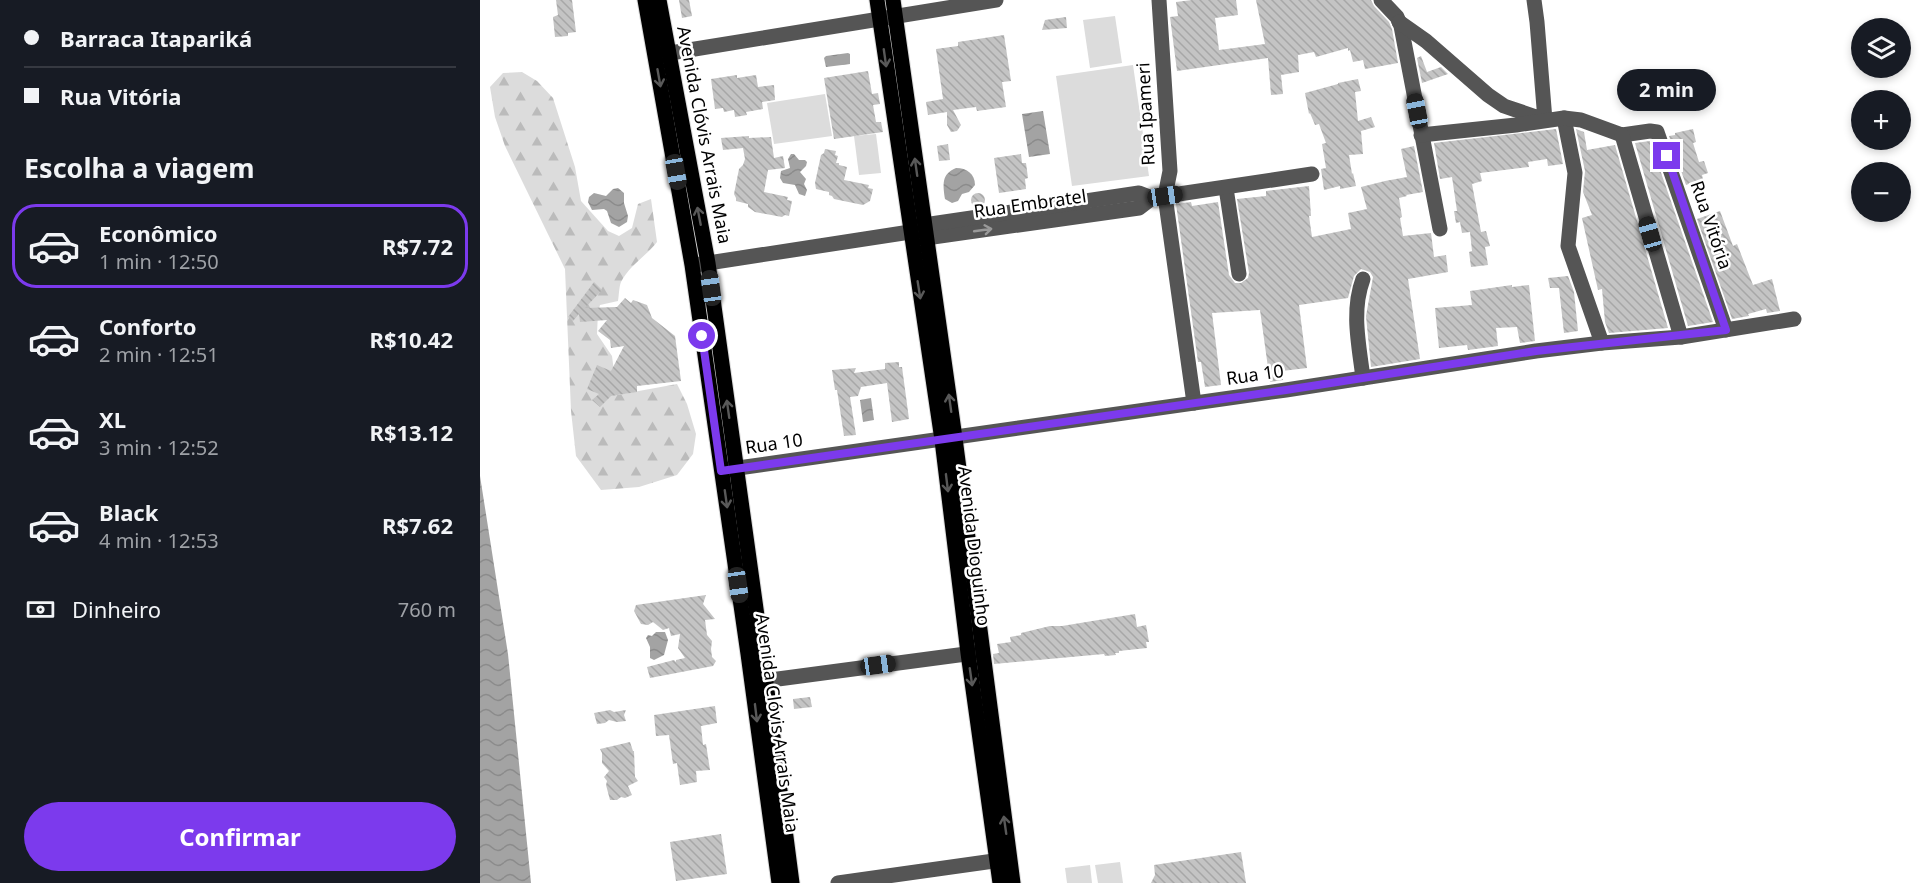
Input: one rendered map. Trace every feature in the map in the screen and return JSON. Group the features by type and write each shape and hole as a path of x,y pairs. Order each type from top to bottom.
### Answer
{"main road":[{"name":"Avenida Clóvis Arrais Maia","path":"645,0 662,54 708,263 729,470"},
{"name":"Avenida Clóvis Arrais Maia","path":"659,0 662,54 692,265 729,470 759,682 790,857 792,883"},
{"name":"Avenida Dioguinho","path":"877,0 889,11 920,232 1003,860 1000,883"},
{"name":"Avenida Clóvis Arrais Maia","path":"759,682 779,883"},
{"name":"Avenida Dioguinho","path":"1003,860 1013,883"}],"street":[{"path":"662,54 889,11 996,0"},
{"name":"Rua Ipameri","path":"1159,0 1170,171 1158,197 1194,403"},
{"path":"1381,0 1400,22 1426,40 1488,95 1504,106 1545,120"},
{"path":"1533,0 1545,120"},
{"path":"1400,22 1440,229"},
{"path":"1421,135 1564,118 1581,120 1622,135 1681,336"},
{"path":"1564,118 1575,173 1568,246 1602,343"},
{"name":"Rua Vitória","path":"1622,135 1650,131 1659,134 1726,330"},
{"name":"Rua Embratel","path":"692,265 920,232 1139,193 1158,197 1312,174"},
{"path":"1226,188 1239,274"},
{"path":"1363,279 1357,299 1356,316 1363,378"},
{"name":"Rua 10","path":"729,470 1536,351 1681,336 1794,319"},
{"path":"759,682 975,652"},
{"path":"838,883 1003,860"}],"green space":[{"path":"1115,16 1122,63 1090,68 1083,20"},
{"path":"1133,65 1149,176 1072,186 1056,76"},
{"path":"522,72 537,81 553,98 575,167 581,201 608,231 619,236 632,228 638,204 651,199 657,242 624,276 620,284 618,301 600,305 597,334 612,356 617,395 677,384 687,404 696,434 693,454 677,475 639,487 601,490 576,456 571,411 565,269 505,146 495,117 490,87 503,73"},
{"path":"825,94 832,136 774,144 767,103"},
{"path":"876,134 881,173 859,175 854,136"},
{"path":"1120,862 1123,883 1098,883 1095,865"},
{"path":"1090,865 1092,883 1067,883 1065,868"}],"water":[{"path":"848,53 850,64 826,67 824,58 826,56"},
{"path":"1043,111 1050,154 1029,157 1022,114"},
{"path":"791,154 807,162 800,172 806,179 805,196 799,194 795,185 783,183 780,178 781,171 790,168 788,159"},
{"path":"956,168 970,172 975,185 969,192 962,194 958,201 952,203 945,199 944,185 945,177"},
{"path":"618,188 624,193 628,216 627,222 619,227 611,223 607,211 592,210 588,202 589,197 594,193 606,196 613,189"},
{"path":"871,398 874,420 863,422 860,400"},
{"path":"480,476 508,654 531,883 480,883"},
{"path":"656,632 665,632 668,640 664,655 654,660 650,658 650,647 646,638"}],"building":[{"path":"556,0 572,0 576,32 568,33 568,36 555,37 553,17 558,15"},
{"path":"679,0 689,0 692,16 682,18"},
{"path":"1236,0 1238,15 1215,18 1219,50 1265,44 1256,0 1371,0 1392,29 1398,63 1365,69 1363,60 1353,62 1348,48 1316,57 1314,52 1298,55 1299,72 1281,75 1283,94 1271,95 1268,58 1177,71 1170,17 1178,16 1176,2"},
{"path":"1066,17 1067,28 1042,30 1045,20"},
{"path":"1004,35 1011,81 1002,82 1006,107 977,111 976,107 953,110 961,125 957,131 951,132 947,125 947,112 928,115 926,102 943,99 936,49 958,46 958,42"},
{"path":"1421,56 1427,72 1441,67 1448,74 1422,83 1417,58"},
{"path":"868,71 872,94 878,93 880,104 873,105 876,122 881,122 883,132 834,139 824,78"},
{"path":"737,75 737,78 756,75 758,87 774,85 775,100 762,102 763,109 735,117 734,110 724,112 723,108 715,109 711,79"},
{"path":"1358,79 1361,91 1355,92 1358,121 1371,117 1375,127 1361,131 1363,154 1349,155 1356,186 1340,189 1340,186 1324,190 1321,169 1326,168 1322,144 1326,143 1319,124 1315,125 1309,114 1305,93"},
{"path":"1556,129 1563,164 1548,166 1547,159 1528,162 1529,167 1480,173 1482,181 1472,184 1481,232 1486,231 1490,246 1485,247 1488,265 1471,267 1470,232 1462,233 1460,222 1456,223 1454,211 1457,211 1452,177 1440,179 1434,143"},
{"path":"1576,129 1584,132 1587,150 1615,145 1668,328 1609,333 1605,322 1602,289 1598,290 1582,218 1592,215 1583,192 1585,171"},
{"path":"1693,129 1696,142 1693,143 1699,162 1704,161 1708,173 1702,175 1703,179 1686,185 1669,136"},
{"path":"749,136 749,138 771,137 774,158 783,156 785,168 768,170 764,192 788,197 787,200 792,201 789,216 782,217 755,212 748,207 748,204 736,201 734,194 739,169 745,159 743,148 723,150 721,138"},
{"path":"1650,141 1713,322 1688,326 1635,143"},
{"path":"948,144 950,160 939,161 937,146"},
{"path":"1414,146 1423,192 1399,198 1403,236 1431,233 1434,257 1446,255 1448,272 1408,279 1420,359 1371,367 1366,316 1373,277 1370,272 1361,269 1354,276 1348,298 1299,305 1307,368 1282,371 1283,380 1270,382 1260,310 1212,313 1221,385 1205,387 1201,362 1198,362 1176,204 1191,202 1192,206 1218,202 1229,275 1235,283 1241,283 1248,278 1249,273 1237,199 1266,196 1266,191 1309,186 1312,237 1351,229 1348,213 1367,209 1361,187 1407,177 1401,149"},
{"path":"825,149 836,151 835,155 838,156 836,163 847,167 844,180 869,185 868,188 873,189 870,201 863,205 834,199 829,192 816,189 815,183 821,155"},
{"path":"1021,154 1022,163 1026,163 1028,178 1025,179 1026,189 999,193 994,158"},
{"path":"978,193 983,195 985,200 983,205 978,207 973,205 971,200 973,195"},
{"path":"1720,211 1733,246 1737,244 1753,285 1772,279 1780,311 1767,313 1766,309 1748,314 1749,316 1732,319 1697,219"},
{"path":"1568,276 1574,292 1578,331 1564,333 1559,288 1550,288 1548,278"},
{"path":"594,282 602,290 585,308 617,307 625,298 631,303 633,300 647,305 652,318 675,336 681,381 637,386 637,392 611,396 600,407 592,400 599,394 587,389 597,365 611,371 624,346 611,348 610,340 598,331 607,320 580,322 579,314 573,321 568,317"},
{"path":"1512,285 1512,287 1529,285 1535,341 1520,343 1517,327 1496,328 1498,346 1468,350 1467,345 1439,348 1435,308 1472,305 1470,291"},
{"path":"899,362 899,367 902,367 909,419 892,422 887,383 861,387 858,396 850,397 856,435 844,436 832,370 856,368 854,373 885,369 885,363"},
{"path":"706,595 703,604 715,619 705,620 707,635 712,641 712,657 716,661 713,666 650,678 647,667 674,660 676,662 676,660 685,658 678,648 680,634 671,636 669,628 663,630 653,622 648,625 641,624 634,611 636,605"},
{"path":"1135,614 1137,627 1146,625 1149,642 1146,642 1147,648 1119,651 1115,653 1116,655 1105,656 1104,654 994,664 993,654 999,653 997,644 1011,642 1010,637 1021,635 1021,633 1050,626"},
{"path":"810,697 812,707 794,709 793,699"},
{"path":"715,706 717,723 701,726 703,745 706,744 710,770 696,771 697,782 680,785 677,763 673,764 669,735 656,736 654,715"},
{"path":"610,710 614,712 626,710 624,715 626,721 609,720 597,724 594,713"},
{"path":"630,742 634,751 635,777 638,781 628,786 632,795 610,800 607,781 604,777 609,771 602,763 600,749"},
{"path":"721,834 727,874 676,881 670,842"},
{"path":"1241,852 1246,883 1151,883 1155,875 1154,865"}],"route":[{"path":"702,336 721,471 1286,390 1536,351 1726,330 1667,156"}]}
